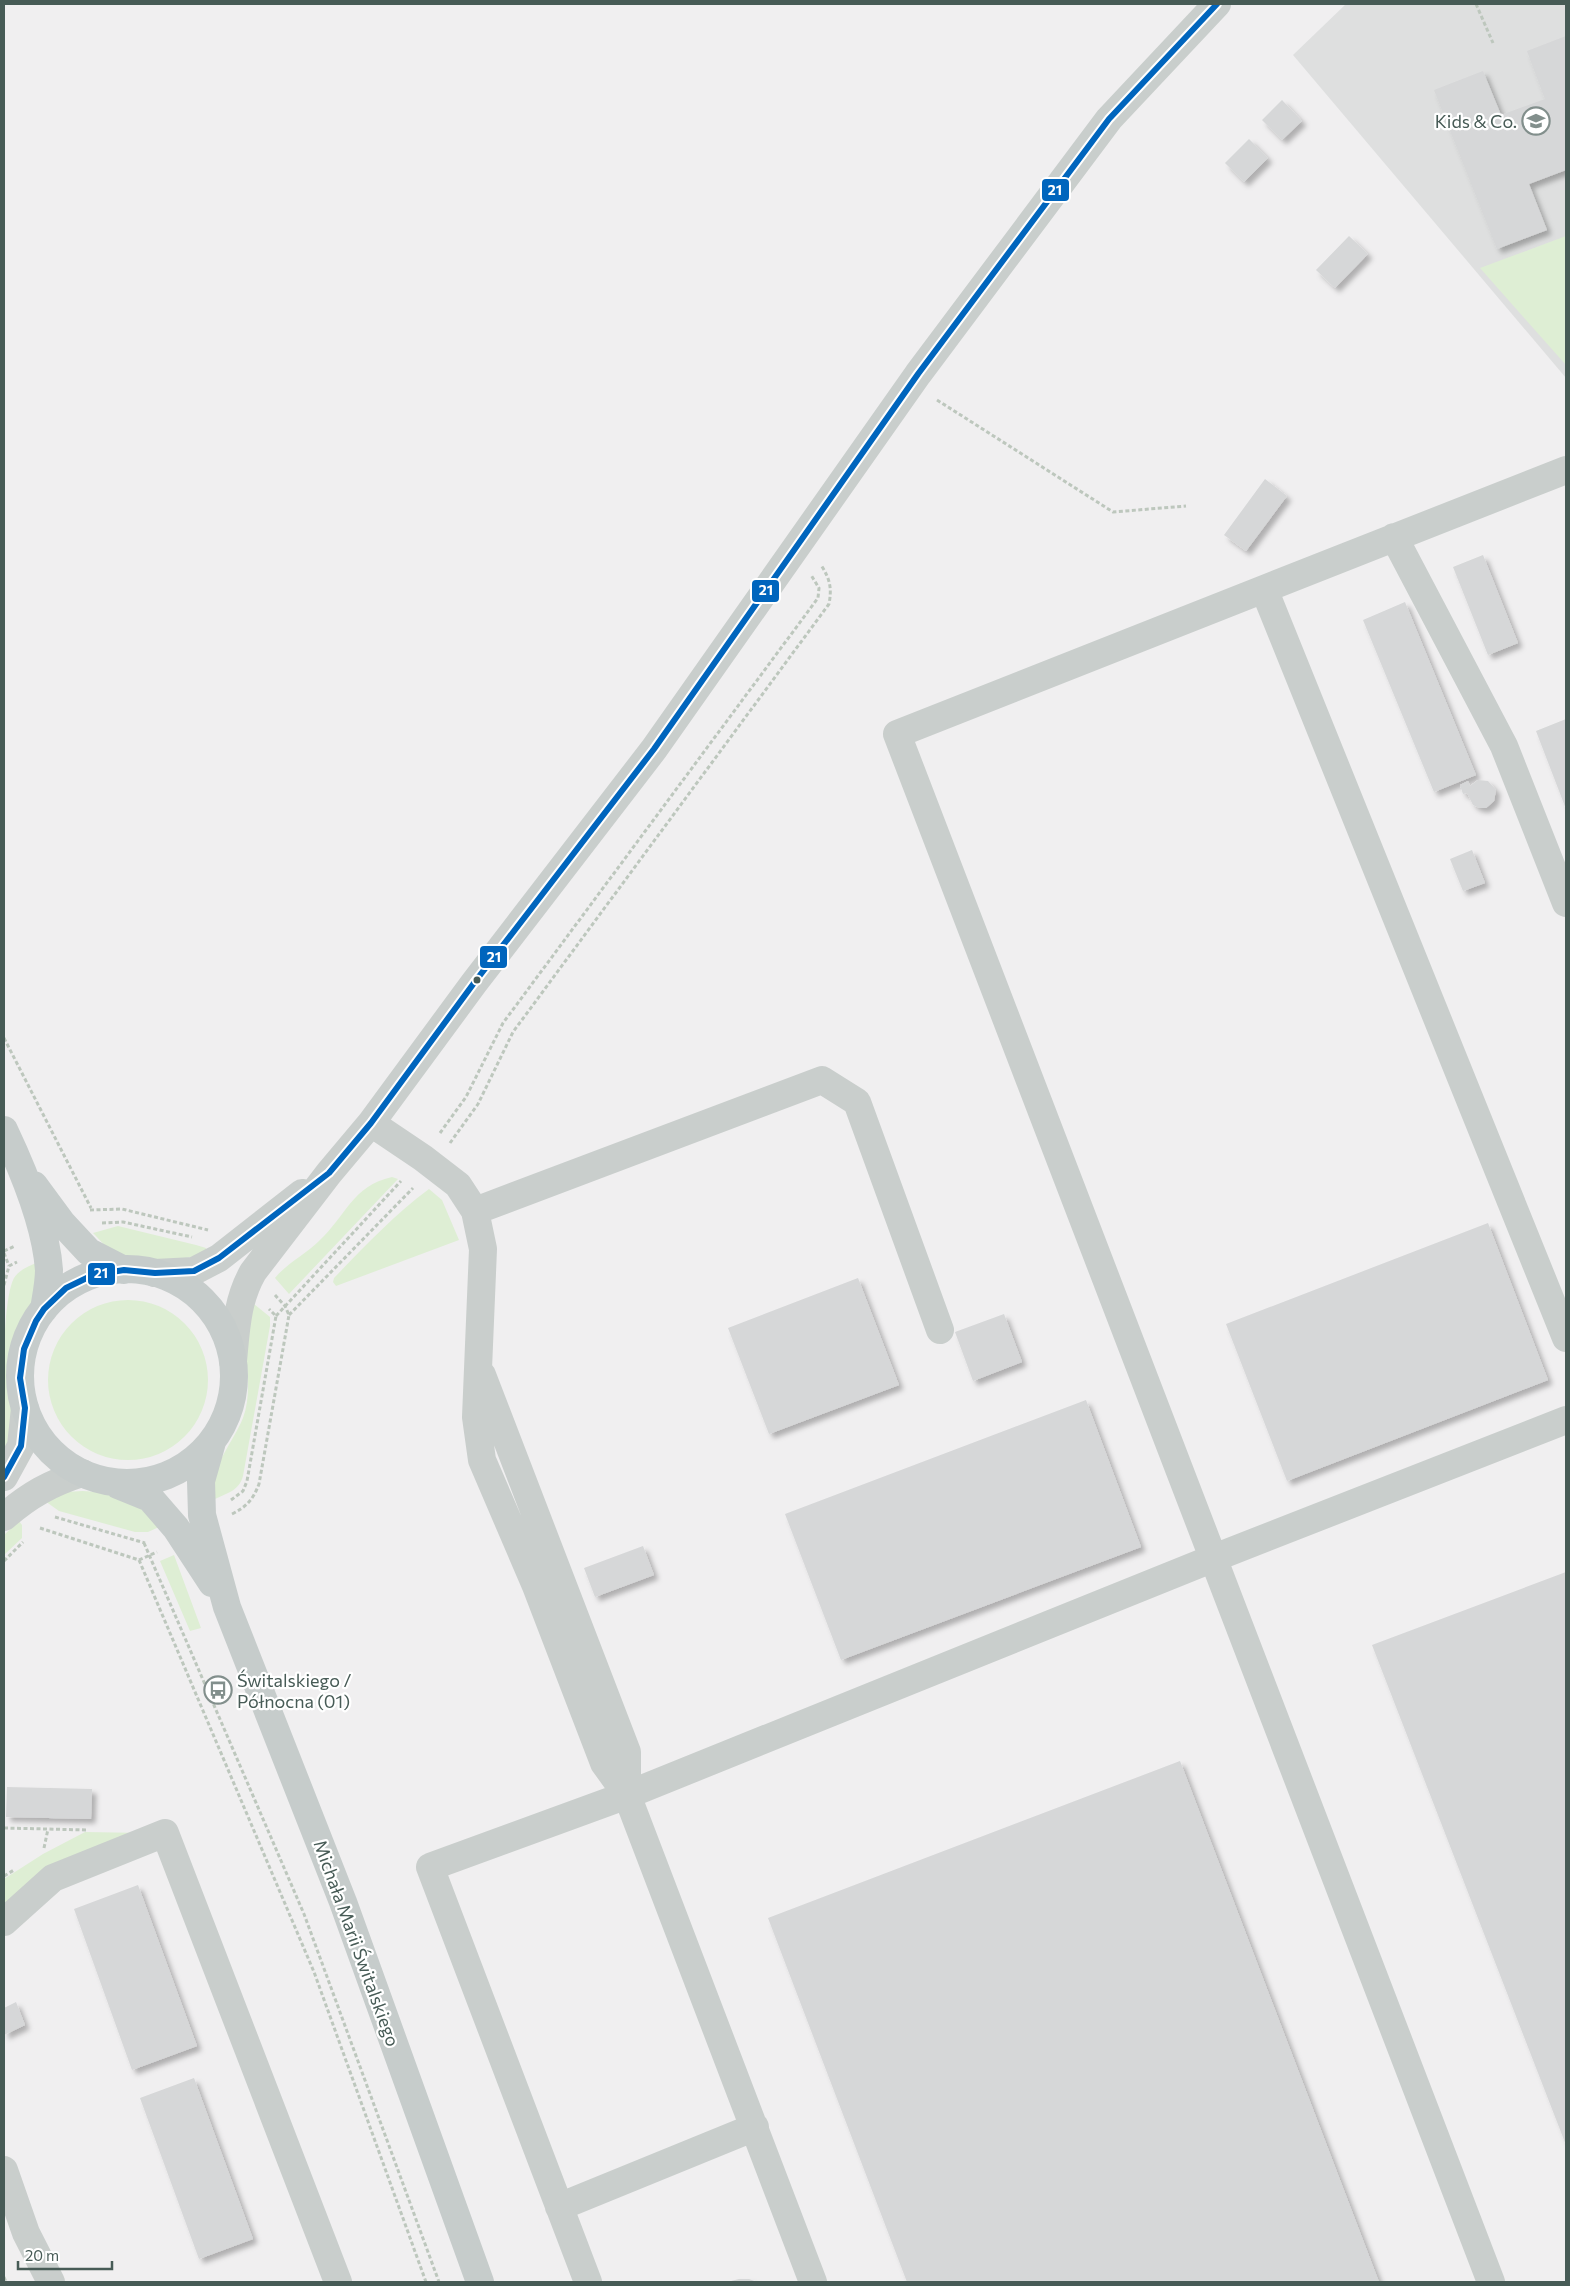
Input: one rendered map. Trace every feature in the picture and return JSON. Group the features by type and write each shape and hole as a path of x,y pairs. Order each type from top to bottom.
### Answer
{"main road":[{"path":"4,1130 55,1235 44,1309"},
{"path":"55,1235 124,1270"},
{"path":"124,1270 155,1273 183,1285 207,1305 224,1331 233,1361 233,1392 230,1407 222,1426 212,1442 196,1458 170,1474 141,1482 111,1482 82,1473 57,1457 38,1434 25,1408 20,1378 23,1356 29,1335 44,1309 66,1288 93,1275 124,1270"},
{"path":"191,1528 212,1442"},
{"name":"Michała Marii Świtalskiego","path":"111,1482 150,1498 191,1528 228,1607 343,1902 480,2282"}],"street":[{"path":"233,1361 237,1312 249,1278 329,1173 371,1123 474,984 654,749 912,384 1109,119 1217,4"},
{"path":"1492,2282 897,734 1566,470"},
{"path":"1394,537 1504,746 1566,902"},
{"path":"1264,589 1566,1338"},
{"path":"475,1211 822,1080 857,1102 940,1330"},
{"path":"371,1123 458,1185 475,1211 483,1249 478,1362 627,1752 627,1794 813,2282"},
{"path":"155,1273 194,1271 224,1253 329,1173"},
{"path":"4,1477 21,1446 25,1408"},
{"path":"588,2282 430,1868 627,1794 1214,1558 1566,1420"},
{"path":"18,1506 55,1482 82,1473"},
{"path":"4,1922 53,1878 165,1833 338,2282"},
{"path":"559,2207 755,2127"},
{"path":"4,2170 26,2233 51,2282"}],"path":[{"path":"1476,4 1493,43"},
{"path":"912,384 1113,512 1186,506"},
{"path":"18,1506 39,1527 139,1560 150,1555 238,1497 244,1491 276,1316 428,1162 466,1097 503,1023 818,598 819,588 814,580 790,556"},
{"path":"18,1506 144,1543 244,1508 254,1498 259,1484 290,1315 478,1104 513,1032 829,604 832,589 829,577 820,564"},
{"path":"4,1038 92,1209"},
{"path":"9,1266 92,1209 122,1209 203,1227 215,1233 224,1253"},
{"path":"4,1285 9,1266 4,1252 55,1235 108,1222 123,1222 197,1239 224,1253"},
{"path":"249,1278 285,1306 290,1315"},
{"path":"249,1278 276,1316"},
{"path":"144,1543 304,1914 439,2282"},
{"path":"139,1560 314,1972 426,2282"},
{"path":"4,2277 6,2282"}],"shaded area":[{"path":"1346,4 1566,4 1566,378 1293,55"}],"green space":[{"path":"1566,236 1566,365 1480,268"},
{"path":"392,1177 398,1179 289,1294 275,1278 319,1241 358,1195 378,1181"},
{"path":"429,1189 442,1200 459,1240 336,1286 333,1282 334,1278 392,1220"},
{"path":"118,1226 196,1245 206,1248 207,1252 197,1256 173,1260 147,1260 123,1255 107,1247 93,1233"},
{"path":"36,1263 34,1301 18,1333 9,1362 9,1382 15,1414 15,1430 4,1455 4,1363 10,1292 16,1275"},
{"path":"136,1300 166,1309 185,1323 195,1335 202,1349 207,1364 207,1396 202,1411 195,1425 185,1437 173,1447 151,1457 136,1460 120,1460 105,1457 83,1447 61,1425 49,1396 48,1372 51,1357 61,1335 83,1313 112,1301"},
{"path":"254,1304 270,1317 270,1326 243,1476 236,1488 215,1499 214,1487 218,1466 246,1409 248,1382 246,1340"},
{"path":"65,1492 108,1493 126,1499 142,1509 159,1527 148,1532 135,1532 59,1511 45,1501"},
{"path":"19,1521 22,1525 22,1538 4,1555 4,1535"},
{"path":"174,1555 201,1628 190,1631 160,1561"},
{"path":"85,1832 146,1833 4,1915 4,1879 43,1854"}],"building":[{"path":"1566,36 1566,170 1529,184 1547,230 1497,249 1434,90 1483,71 1501,115 1545,99 1527,51"},
{"path":"1282,100 1302,121 1282,140 1262,120"},
{"path":"1249,139 1268,158 1244,182 1225,163"},
{"path":"1349,236 1368,254 1335,288 1316,270"},
{"path":"1265,479 1287,496 1246,551 1224,535"},
{"path":"1483,555 1518,643 1488,655 1453,567"},
{"path":"1405,602 1476,775 1434,792 1363,620"},
{"path":"1566,719 1566,809 1536,731"},
{"path":"1478,780 1488,781 1496,790 1494,801 1486,808 1473,805 1467,793 1463,794 1460,785 1468,781 1470,786"},
{"path":"1472,850 1485,883 1463,891 1450,859"},
{"path":"1488,1223 1548,1380 1287,1481 1226,1324"},
{"path":"858,1278 899,1385 769,1434 728,1328"},
{"path":"1004,1314 1022,1362 973,1381 955,1332"},
{"path":"1086,1400 1141,1547 841,1660 785,1514"},
{"path":"643,1546 654,1575 595,1597 584,1568"},
{"path":"1566,1572 1566,2145 1372,1645"},
{"path":"1180,1761 1379,2282 907,2282 768,1918"},
{"path":"7,1787 92,1789 91,1819 6,1817"},
{"path":"138,1885 197,2046 132,2070 74,1909"},
{"path":"16,2002 25,2025 4,2035 4,2008"},
{"path":"194,2078 253,2239 199,2259 140,2098"},
{"path":"749,2279 757,2282 727,2282"}],"transit line":[{"name":"21","path":"4,1477 21,1446 25,1408 20,1378 24,1349 36,1321 44,1309 66,1288 93,1275 124,1270 155,1273 194,1271 219,1258 329,1173 371,1123 474,983 654,749 918,374 1109,119 1217,4"}],"place":[{"name":"Kids & Co.","path":"1536,121"},
{"name":"Świtalskiego / Północna (01)","path":"218,1690"}]}
